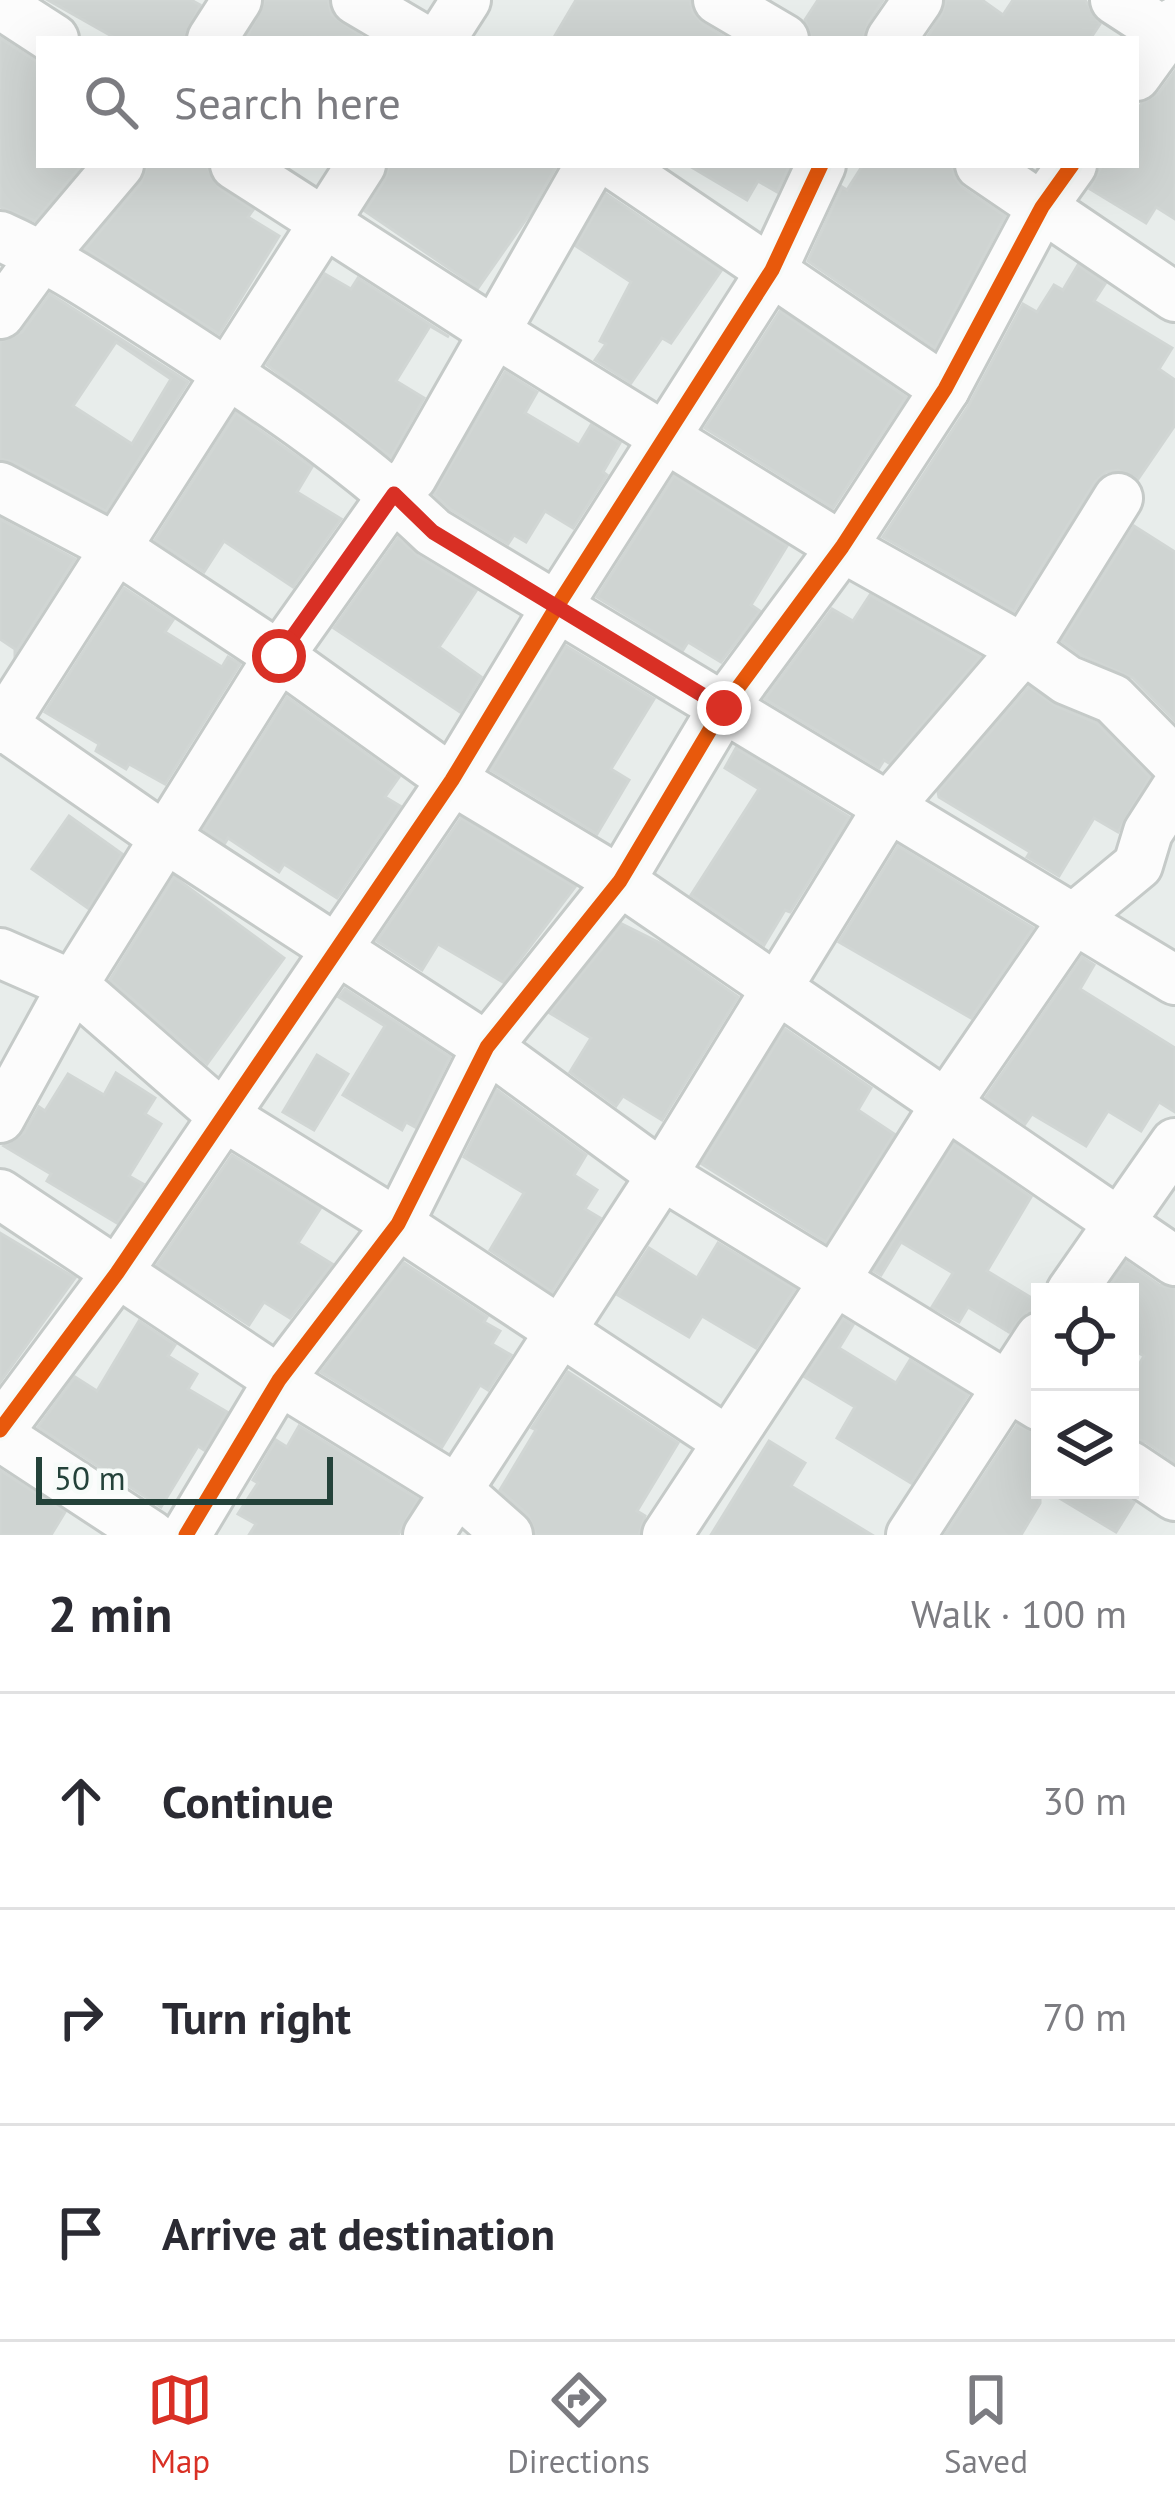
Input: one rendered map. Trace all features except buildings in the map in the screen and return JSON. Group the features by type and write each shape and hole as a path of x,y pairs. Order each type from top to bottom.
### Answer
{"street":[{"path":"214,36 237,0"},
{"path":"356,0 417,36"},
{"path":"443,36 466,0"},
{"path":"718,0 779,36"},
{"path":"893,36 918,0"},
{"path":"1115,0 1172,32 1139,72"},
{"path":"4,8 49,36"},
{"path":"0,314 22,246 115,168"},
{"path":"240,168 493,332 842,547 1024,650 1067,680 1113,699 1175,762"},
{"path":"359,168 1,725 164,838 487,1047 662,1175 1024,1395 911,1535"},
{"path":"0,1118 73,985 279,656 394,494 412,477 588,168"},
{"path":"619,168 945,389"},
{"path":"151,1535 0,1433 117,1273 452,780 772,270 820,168"},
{"path":"984,168 1175,297"},
{"path":"186,1535 279,1380 398,1224 487,1047 620,881 724,708 842,547 945,389 1042,207 1070,168"},
{"path":"22,246 227,373 394,494 433,532 1175,980"},
{"path":"0,487 116,548 279,656 452,780 620,881 1175,1261"},
{"path":"428,1535 662,1175 889,806 1024,650 1118,499"},
{"path":"667,1535 945,1106 1076,917 1138,865 1148,832 1175,790"},
{"path":"0,953 73,985 222,1115 398,1224 727,1441"},
{"path":"1077,1283 1175,1144"},
{"path":"0,1194 279,1380 456,1489 508,1535"},
{"path":"1139,1472 1175,1496"},
{"path":"1166,1535 1175,1512"}],"cycle path":[{"path":"0,1430 117,1273 452,780 772,270 820,168"},
{"path":"186,1535 279,1380 398,1224 487,1047 620,881 723,708 842,547 945,389 1042,207 1070,168"}],"route":[{"path":"279,656 394,494 433,532 724,708"}]}
